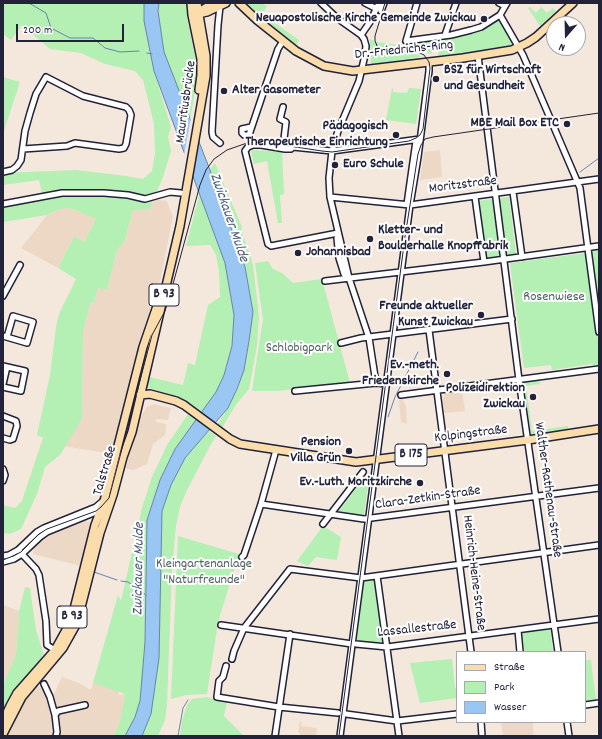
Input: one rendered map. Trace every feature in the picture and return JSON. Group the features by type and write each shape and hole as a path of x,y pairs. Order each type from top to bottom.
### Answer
{"main road":[{"name":"B 93","path":"191,3 195,14"},
{"name":"B 93","path":"195,14 197,3"},
{"path":"206,3 218,4"},
{"name":"Dr.-Friedrichs-Ring","path":"238,4 283,42 303,55 324,66 350,71 510,51 519,48 536,37 573,3"},
{"path":"195,14 204,8 218,4"},
{"name":"Mauritiusbrücke","path":"183,194 183,184 201,75 201,59 195,14"},
{"name":"Mauritiusbrücke","path":"183,194 201,108 207,66 206,56 195,14"},
{"name":"Talstraße","path":"3,734 22,696 63,648 80,613 103,507 142,347 157,307 183,194"},
{"name":"Talstraße","path":"3,721 17,693 55,650 71,621 96,525 132,432 174,252 183,194"},
{"name":"B 175","path":"131,393 140,395"},
{"name":"Kolpingstraße","path":"140,395 148,393 176,401 189,408 228,438 247,446 356,462 445,455 599,429"}],"street":[{"path":"321,3 338,18 361,34 366,46 359,81 338,130 332,151 329,178 330,197 338,233 349,278 369,338 376,383"},
{"path":"365,3 379,10"},
{"path":"379,10 380,3"},
{"path":"361,34 384,3"},
{"path":"417,3 406,41 445,35 481,27 500,15 506,4 499,3"},
{"path":"445,35 456,3"},
{"path":"218,4 212,132 213,137 220,143"},
{"path":"500,15 523,55 580,188 599,332"},
{"path":"251,127 278,49 283,42"},
{"name":"Walther-Rathenau-Straße","path":"478,56 528,440 558,651"},
{"path":"340,736 354,644 376,460 402,271 409,205 415,182 418,140 429,71 429,62"},
{"path":"3,172 12,170 21,160 25,131 36,94 46,78 83,96 126,107 130,110 126,144 124,148 119,149 80,143 23,149"},
{"path":"284,107 280,119 286,122 284,140 292,143 294,147"},
{"path":"338,233 271,246 268,244 245,151 248,147 253,145 285,149 291,149 294,147 332,151 418,140"},
{"path":"567,184 573,171"},
{"name":"Moritzstraße","path":"330,197 409,205 513,192 599,179"},
{"path":"3,204 62,193 104,192 146,199 170,192 183,194"},
{"path":"513,192 522,257"},
{"path":"475,197 484,262"},
{"path":"325,281 484,262 599,246"},
{"path":"3,296 20,265"},
{"path":"13,316 33,322 27,343 5,337 13,316"},
{"path":"341,343 362,338 512,319"},
{"name":"Heinrich-Heine-Straße","path":"429,330 471,651"},
{"path":"3,384 5,367 25,371 21,391 3,387"},
{"path":"402,395 599,369"},
{"path":"295,391 376,383 387,384"},
{"path":"3,416 16,421 17,426 13,439 10,440 3,438"},
{"path":"242,557 244,555 261,504 276,450"},
{"path":"3,469 5,475 3,481"},
{"path":"323,524 363,472"},
{"name":"Clara-Zetkin-Straße","path":"261,504 369,519 599,488"},
{"path":"3,556 20,552 43,534 87,516 103,507"},
{"path":"3,562 14,558 37,532 44,528 103,507"},
{"path":"87,516 94,521 96,525"},
{"path":"232,659 244,628 290,569 361,578 599,545"},
{"path":"20,552 36,569 39,575 46,621 47,645 55,650"},
{"path":"377,576 399,736"},
{"name":"Lassallestraße","path":"221,625 354,644 387,647 599,619"},
{"path":"518,630 520,651"},
{"path":"275,736 290,634"},
{"path":"226,666 223,677 219,681 217,697 279,707 338,713"},
{"path":"44,684 50,697 55,715 56,736"},
{"path":"586,705 599,703"},
{"path":"55,715 58,711 85,705"},
{"path":"346,714 396,721 456,714"},
{"path":"481,723 482,736"},
{"path":"567,723 569,736"}],"shaded area":[{"path":"440,150 442,177 420,180 424,152"},
{"path":"153,199 167,201 173,216 161,277 149,320 146,323 137,353 111,454 64,446 82,419 83,331 91,302 94,302 98,288 107,290 117,250 125,240 133,210"},
{"path":"65,208 73,209 96,219 84,242 74,236 58,268 21,248 47,215"},
{"path":"462,391 465,411 444,413 442,397 444,397 444,394"},
{"path":"402,398 406,406 407,424 401,422 399,402"},
{"path":"153,404 171,408 168,420 156,419 156,422 166,424 165,435 153,444 147,464 134,470 124,468 134,442 141,416 147,407"},
{"path":"85,520 91,523 92,527 81,566 33,554 35,544 41,538"},
{"path":"3,605 19,611 16,655 3,684"},
{"path":"62,677 79,683 91,690 93,683 118,691 119,695 125,694 120,721 114,736 5,736 20,706 36,685 53,696"},
{"path":"300,721 302,721 301,726 317,728 316,736 300,736 300,733 298,733"},
{"path":"501,723 533,723 533,736 503,736"}],"green space":[{"path":"3,3 144,3 144,21 154,71 171,127 168,137 171,151 162,180 150,209 133,210 125,240 117,250 107,290 98,288 94,303 91,302 83,331 82,419 60,455 45,467 37,494 21,529 10,534 3,533 3,505 15,508 22,501 43,438 37,435 50,375 56,327 59,314 76,279 58,268 74,236 84,242 96,219 73,209 65,208 47,215 3,222 3,203 42,194 39,180 3,185 3,173 76,170 143,179 152,171 155,153 154,124 143,80 135,71 105,64 81,53 50,49 22,25 11,40 3,34"},
{"path":"159,3 188,3 187,17 197,66 196,86 190,120 164,52 158,11"},
{"path":"246,3 262,3 267,6 262,14 299,40 296,45"},
{"path":"530,7 536,13 541,7 547,13 553,8 556,11 551,16 546,16 546,20 540,26 528,8"},
{"path":"499,20 514,44 487,52 437,57 445,37 472,33"},
{"path":"370,39 376,42 404,46 408,53 419,55 421,57 371,66"},
{"path":"440,39 431,54 414,48 413,41"},
{"path":"3,77 20,82 3,134"},
{"path":"392,88 393,92 407,93 409,88 421,89 416,124 386,120"},
{"path":"251,151 282,152 284,194 280,195 282,223 278,223 267,161 254,164"},
{"path":"215,163 242,227 241,230 250,254 253,265 259,317 257,346 249,389 235,406 222,428 217,425 228,408 244,370 253,312 245,267 210,170"},
{"path":"200,193 225,263 234,315 232,346 224,375 216,392 202,413 180,399 147,387 149,377 183,385 188,363 195,365 208,305 220,297 219,272 216,255 210,245 186,246"},
{"path":"509,197 516,254 486,258 478,201"},
{"path":"599,250 599,314 591,251"},
{"name":"Rosenwiese","path":"587,253 599,349 599,367 592,364 552,370 551,365 524,368 510,263"},
{"name":"Schlobigpark","path":"268,261 273,269 282,273 293,283 322,279 350,383 277,391 252,391 263,319 255,263"},
{"path":"539,379 540,384 526,386 532,431 568,426 568,429 531,434 523,382"},
{"path":"188,414 196,421 175,449 160,480 147,520 145,642 140,701 135,717 125,736 114,736 120,721 125,694 93,683 118,595 121,601 142,508 152,477 167,445"},
{"path":"209,431 216,436 187,490 180,507 176,526 172,569 167,704 165,720 158,736 142,736 151,714 159,581 161,511 171,485 185,458"},
{"path":"365,477 369,478 364,515 338,512"},
{"path":"323,526 341,537 337,560 316,557 308,566 297,561"},
{"name":"Kleingartenanlage \"Naturfreunde\"","path":"178,536 239,554 218,622 207,694 186,695 171,699"},
{"path":"364,579 375,579 382,643 356,641"},
{"path":"25,587 30,588 36,630 44,655 17,688 3,711 3,684 16,655 19,611"},
{"path":"550,628 553,651 524,651 521,632"},
{"path":"452,659 456,698 420,703 410,663"},
{"path":"586,660 591,660 596,700 586,702"},
{"path":"207,697 227,703 224,716 244,736 180,736 182,721 187,705 192,699"}],"water":[{"path":"144,3 159,3 158,11 164,52 210,170 245,267 253,312 244,370 237,389 228,408 185,458 171,485 162,511 159,658 151,714 142,736 125,736 135,717 140,701 145,642 147,520 160,480 175,449 216,392 224,375 232,346 234,315 225,263 154,71 144,21"}],"pier":[{"path":"191,117 199,137 192,177 184,155"}],"waterway":[{"path":"29,3 46,13 51,28 70,38 93,38 105,48 120,52 139,51"},
{"path":"147,53 152,54"},
{"path":"580,172 599,158"},
{"path":"388,417 395,397 418,352"},
{"path":"94,572 117,580"},
{"name":"Zwickauer Mulde","path":"121,581 128,582 146,595"},
{"path":"178,736 183,708 188,700"}],"tram line":[{"path":"3,560 21,552 39,534 47,529 96,511 109,498 152,335 165,311 200,185 206,170 214,159 227,150 247,143 269,143 332,152 409,141 420,135 423,129 430,68 429,62 424,55 416,51 390,53 378,48 375,41 375,36 385,3"},
{"path":"339,736 405,237 418,154 421,145 425,139 433,137 599,113"}],"place":[{"name":"Neuapostolische Kirche Gemeinde Zwickau","path":"484,19"},
{"name":"BSZ für Wirtschaft und Gesundheit","path":"436,79"},
{"name":"Alter Gasometer","path":"224,91"},
{"name":"MBE Mail Box ETC","path":"567,124"},
{"name":"Pädagogisch Therapeutische Einrichtung","path":"396,135"},
{"name":"Euro Schule","path":"335,165"},
{"name":"Kletter- und Boulderhalle Knopffabrik","path":"370,239"},
{"name":"Johannisbad","path":"298,253"},
{"name":"Freunde aktueller Kunst Zwickau","path":"481,315"},
{"name":"Ev.-meth. Friedenskirche","path":"447,374"},
{"name":"Polizeidirektion Zwickau","path":"533,397"},
{"name":"Pension Villa Grün","path":"349,451"},
{"name":"Ev.-Luth. Moritzkirche","path":"420,483"}]}
